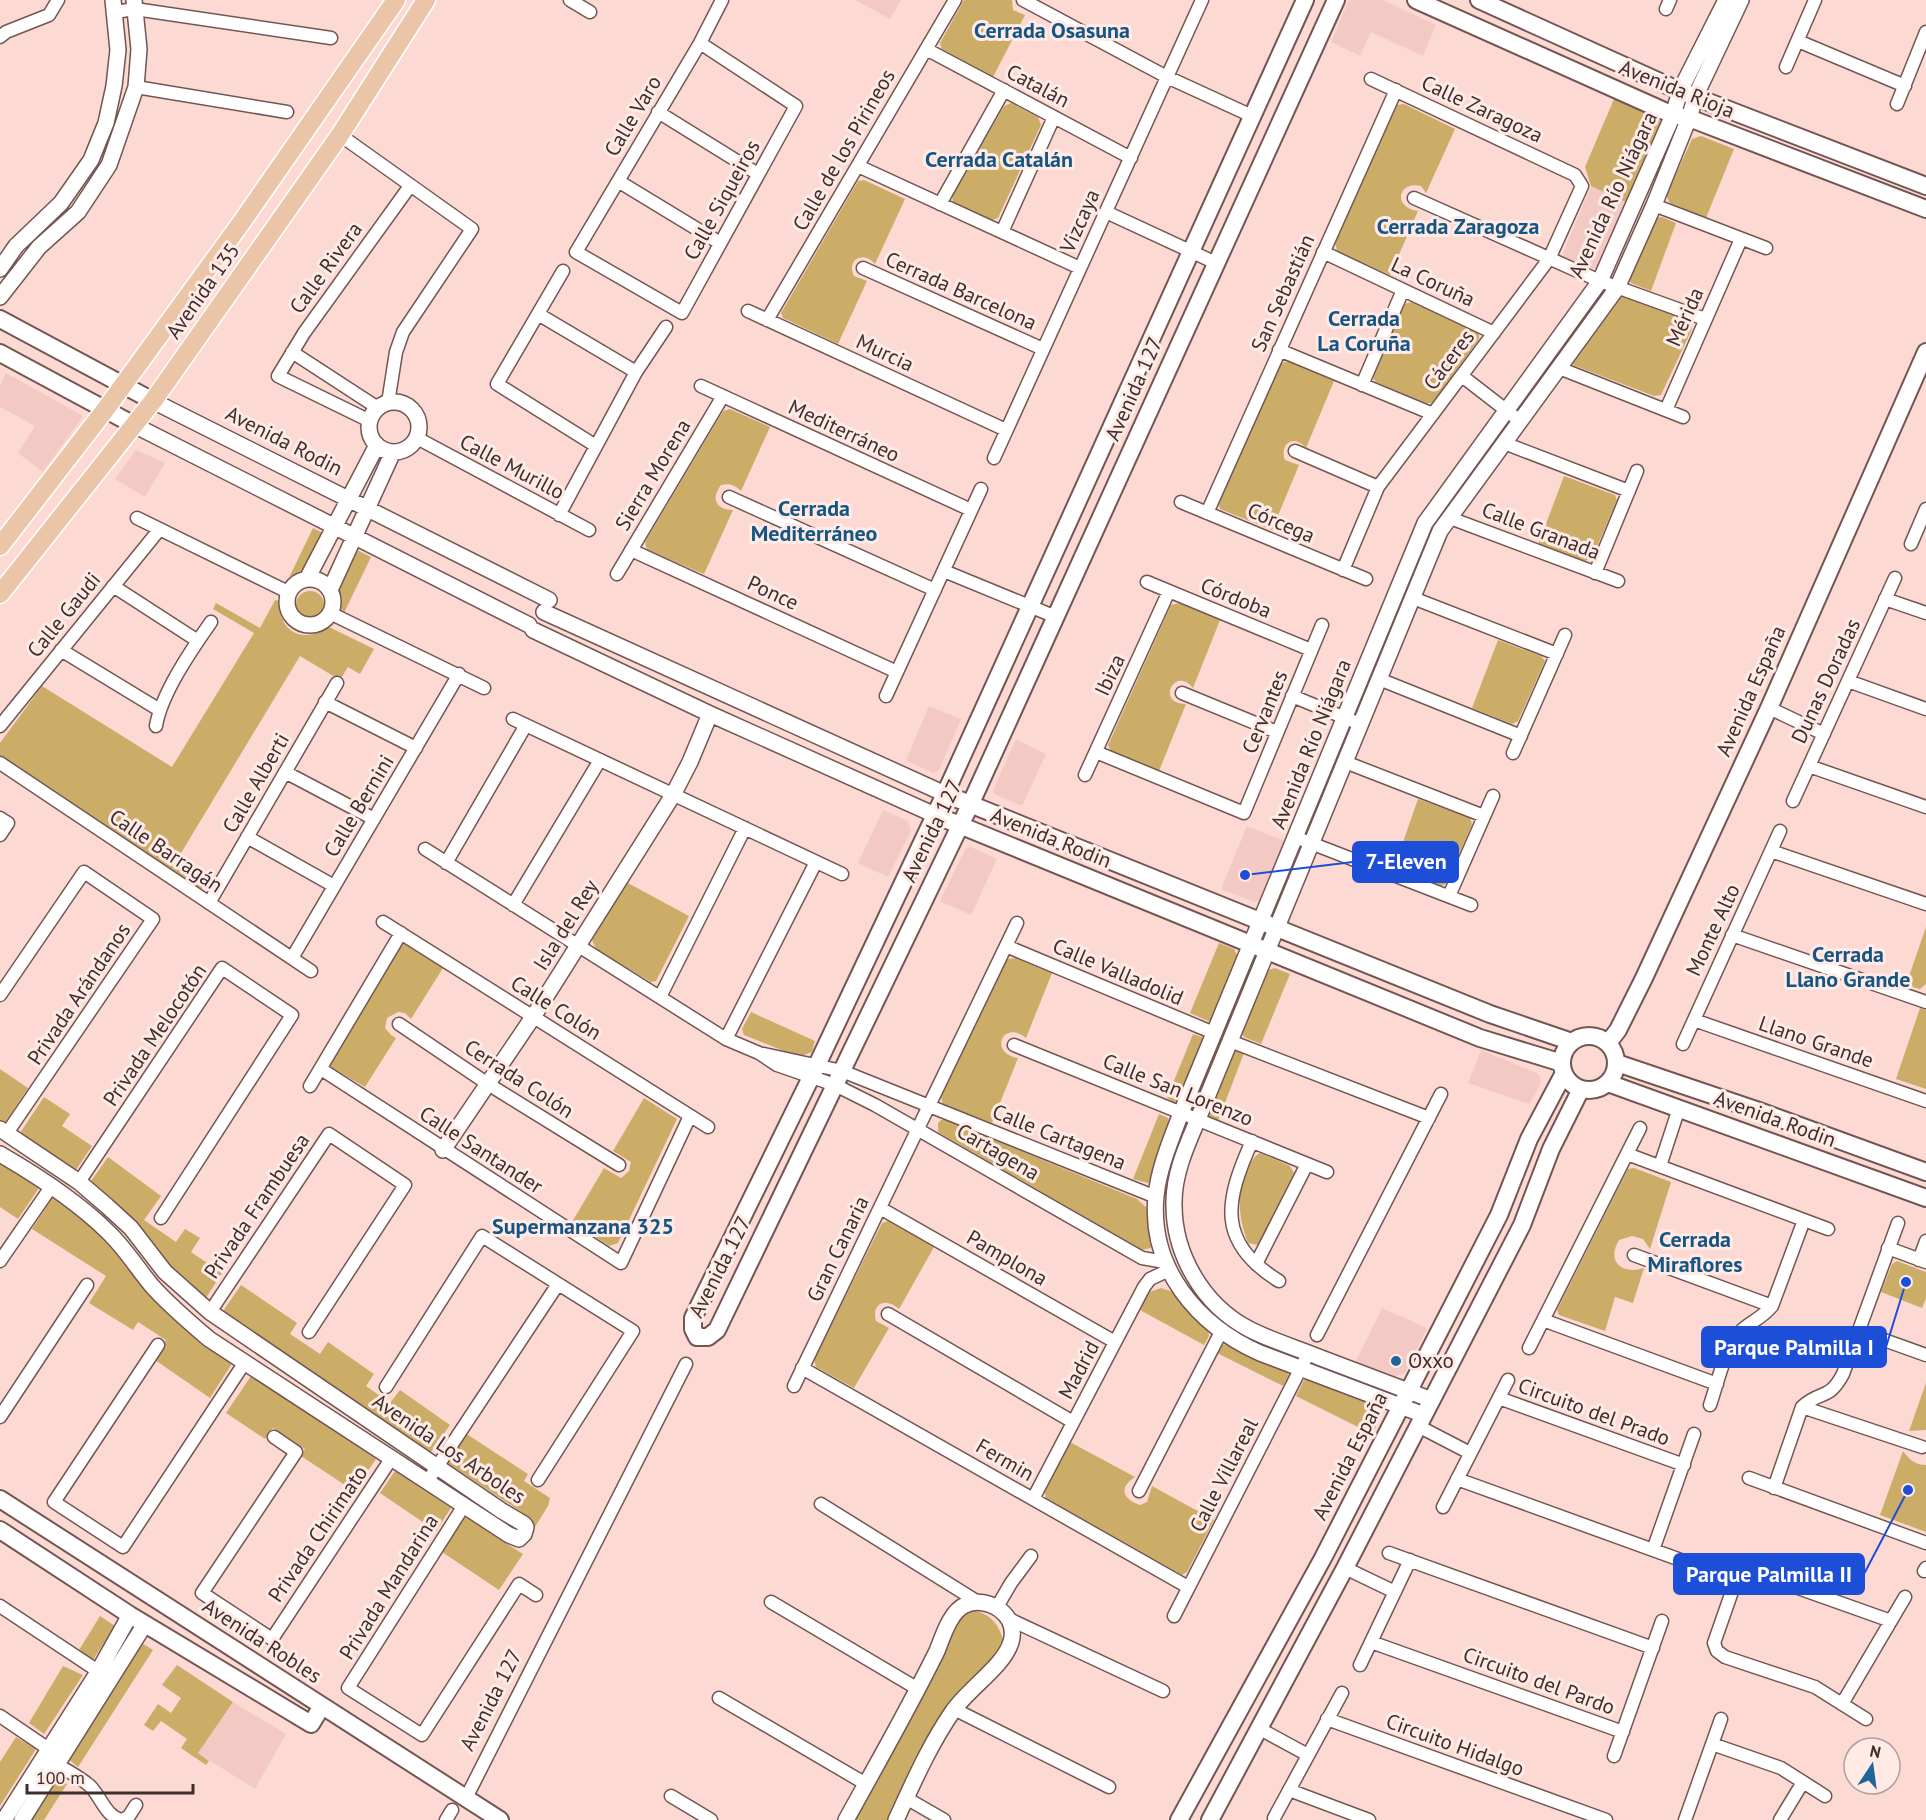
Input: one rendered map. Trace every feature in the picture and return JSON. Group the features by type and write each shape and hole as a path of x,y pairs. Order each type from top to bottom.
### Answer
{"main road":[{"name":"Avenida 135","path":"0,546 105,410 241,223 396,0"},
{"name":"Avenida 135","path":"0,594 153,401 340,135 426,0"},
{"name":"Avenida 127","path":"1305,0 945,794 693,1318 693,1329 697,1337 708,1337 717,1330 971,803 1336,0"},
{"name":"Avenida Rioja","path":"1416,0 1681,117 1926,209"},
{"name":"Avenida Rioja","path":"1479,0 1688,93 1926,186"},
{"path":"1742,140 1750,118"},
{"path":"1790,157 1798,136"},
{"name":"Avenida Rodin","path":"0,319 153,401"},
{"name":"Avenida España","path":"1608,1043 1618,1030 1644,978 1769,708 1926,352"},
{"name":"Avenida Rodin","path":"0,353 134,425"},
{"name":"Avenida Rodin","path":"945,794 1490,1014 1572,1042"},
{"name":"Avenida Rodin","path":"935,815 1480,1038 1563,1068"},
{"path":"1563,1068 1574,1085 1581,1089 1595,1089 1608,1083 1616,1070 1617,1063 1613,1049 1602,1039 1587,1036 1572,1042"},
{"name":"Avenida España","path":"1179,1820 1323,1558 1499,1215 1529,1139 1563,1068 1567,1047 1572,1042"},
{"name":"Avenida Rodin","path":"1617,1063 1759,1111 1926,1172"},
{"name":"Avenida Rodin","path":"1608,1083 1926,1198"},
{"path":"1215,1818 1521,1225 1551,1149 1581,1089"},
{"name":"Avenida Robles","path":"0,1499 501,1820"},
{"name":"Avenida Robles","path":"0,1530 130,1615 311,1724 322,1706"}],"street":[{"path":"0,37 6,32 49,15 58,0"},
{"path":"570,0 590,12"},
{"name":"Calle Varo","path":"682,313 576,252 700,44 723,0"},
{"name":"Calle de los Pirineos","path":"767,320 955,0"},
{"path":"1023,0 1167,77 1252,116"},
{"name":"Vizcaya","path":"994,458 1202,0"},
{"name":"Avenida Río Niágara","path":"1425,1414 1405,1399 1308,1353 1265,1337 1232,1319 1216,1304 1191,1272 1179,1245 1174,1201 1177,1179 1198,1119 1440,531 1617,288 1654,205 1688,93 1726,0"},
{"name":"Avenida Río Niágara","path":"1688,93 1742,0"},
{"path":"1786,67 1798,41 1811,1"},
{"path":"0,297 39,248 78,212 109,165 136,87 139,49 135,5"},
{"path":"0,269 16,246 61,203 90,160 106,123 114,86 118,50 114,6 135,5 331,38"},
{"path":"1897,104 1926,32"},
{"path":"1798,41 1905,86"},
{"name":"Calle Siqueiros","path":"682,313 796,106 700,44"},
{"name":"Catalán","path":"926,49 1131,158"},
{"name":"Calle Zaragoza","path":"1371,79 1575,175"},
{"path":"136,87 286,112"},
{"path":"940,204 1004,90"},
{"name":"San Sebastián","path":"1206,513 1396,90"},
{"path":"658,112 758,174"},
{"path":"1002,232 1054,117"},
{"name":"Avenida Río Niágara","path":"1405,1399 1260,1353 1221,1332 1189,1300 1167,1266 1156,1223 1156,1197 1162,1165 1181,1113 1425,523 1600,281 1681,117"},
{"path":"292,352 379,411 404,405 414,412 419,424 417,438 408,448 393,452 383,450 371,435 379,411 396,352 403,332 472,229 340,135"},
{"path":"858,166 1080,268"},
{"name":"Cáceres","path":"1343,570 1378,488 1549,259 1582,186 1575,175"},
{"path":"618,181 720,243"},
{"name":"Calle Rivera","path":"379,411 279,376 292,352 410,186"},
{"path":"1414,198 1600,281 1705,320"},
{"path":"1654,205 1766,248"},
{"path":"1106,212 1216,263"},
{"name":"Mérida","path":"1666,410 1741,239"},
{"name":"La Coruña","path":"1323,252 1494,333"},
{"name":"Cerrada Barcelona","path":"863,268 1043,349"},
{"path":"563,271 497,384 596,446"},
{"path":"1362,385 1403,290"},
{"name":"Murcia","path":"748,311 1006,430"},
{"path":"538,314 636,372"},
{"path":"559,514 636,372 666,327"},
{"path":"1279,350 1433,414"},
{"path":"1559,368 1683,417"},
{"path":"1462,376 1520,421"},
{"name":"Mediterráneo","path":"701,386 971,510"},
{"name":"Sierra Morena","path":"617,574 723,396"},
{"name":"Avenida Rodin","path":"153,401 368,509 604,639 945,794"},
{"name":"Avenida Rodin","path":"134,425 595,660 935,815"},
{"name":"Calle Murillo","path":"417,438 590,530"},
{"path":"1504,443 1629,491"},
{"path":"307,579 377,445"},
{"path":"1295,451 1378,488"},
{"path":"330,590 393,452"},
{"path":"1595,573 1637,471"},
{"path":"886,696 981,489"},
{"path":"729,497 935,590"},
{"name":"Córcega","path":"1181,502 1366,579"},
{"path":"1911,544 1925,515"},
{"path":"137,518 288,592"},
{"name":"Calle Granada","path":"1450,518 1618,581"},
{"name":"Calle Gaudi","path":"0,726 159,530"},
{"name":"Ponce","path":"632,550 897,672"},
{"path":"944,571 1029,608 1056,617"},
{"name":"Dunas Doradas","path":"1793,801 1895,578"},
{"path":"316,579 330,590 333,598 330,613 318,624 303,624 290,615 286,599 288,592 299,581 316,579"},
{"name":"Córdoba","path":"1147,582 1311,650"},
{"path":"113,586 198,641"},
{"name":"Ibiza","path":"1085,775 1169,591"},
{"path":"1413,598 1557,654"},
{"path":"1885,599 1926,614"},
{"path":"330,613 484,688"},
{"path":"156,726 158,709 211,622"},
{"name":"Cervantes","path":"1096,752 1244,813 1322,625"},
{"path":"1514,753 1566,635"},
{"path":"595,660 604,639"},
{"path":"61,650 158,709"},
{"name":"Calle Bernini","path":"292,958 459,674"},
{"path":"1379,679 1521,736"},
{"path":"1848,681 1926,709"},
{"name":"Calle Alberti","path":"209,903 337,683"},
{"path":"1182,693 1277,732"},
{"path":"1292,696 1360,724"},
{"path":"326,702 416,748"},
{"path":"1769,708 1824,734"},
{"name":"Isla del Rey","path":"443,1150 533,1017 673,795 710,714"},
{"path":"513,719 842,874"},
{"path":"446,863 526,725"},
{"path":"513,905 600,760"},
{"path":"1345,762 1484,816"},
{"name":"Calle Barragán","path":"0,763 311,971"},
{"path":"1809,766 1926,807"},
{"path":"285,772 374,819"},
{"path":"1449,897 1493,796"},
{"path":"0,818 8,823 0,835"},
{"path":"660,997 745,828"},
{"name":"Monte Alto","path":"1683,1044 1780,831"},
{"path":"247,837 334,886"},
{"path":"1295,837 1471,905"},
{"name":"Cartagena","path":"425,849 726,1039 759,1053 929,1105 947,1113"},
{"path":"1771,851 1926,904"},
{"path":"726,1039 816,862"},
{"name":"Privada Arándanos","path":"0,995 84,872 153,919 4,1131"},
{"name":"Calle Colón","path":"383,922 708,1127"},
{"path":"929,1105 1017,924"},
{"path":"310,1086 401,933"},
{"path":"1732,935 1926,1002"},
{"name":"Calle Valladolid","path":"1006,946 1214,1033"},
{"name":"Privada Melocotón","path":"79,1182 222,968 292,1015 161,1218"},
{"name":"Llano Grande","path":"1694,1020 1926,1101"},
{"name":"Cerrada Colón","path":"399,1024 488,1084 619,1165"},
{"path":"1230,1041 1429,1118"},
{"name":"Calle San Lorenzo","path":"1014,1045 1327,1172"},
{"name":"Calle Santander","path":"321,1069 621,1263 690,1116"},
{"name":"Cartagena","path":"838,1078 918,1129 1142,1258 1167,1266"},
{"path":"1317,1335 1442,1094"},
{"name":"Gran Canaria","path":"794,1386 929,1105"},
{"path":"1660,1166 1679,1108"},
{"name":"Calle Cartagena","path":"947,1113 1156,1197"},
{"path":"1529,1348 1640,1128"},
{"name":"Avenida Los Arboles","path":"0,1154 27,1169 84,1209 109,1232 150,1284 177,1312 210,1339 463,1507 509,1535 519,1539 524,1534 526,1527 524,1524 210,1312 165,1272 131,1228 79,1182 4,1131"},
{"name":"Privada Frambuesa","path":"210,1312 328,1134 405,1185 309,1332"},
{"path":"1252,1142 1239,1171 1231,1203 1232,1215 1239,1241 1256,1264 1279,1281"},
{"path":"27,1169 37,1154"},
{"path":"1627,1154 1828,1229"},
{"path":"1256,1264 1306,1164"},
{"path":"0,1261 51,1187"},
{"name":"Pamplona","path":"880,1208 1115,1342"},
{"path":"1710,1405 1732,1342 1741,1330 1763,1317 1772,1306 1804,1220"},
{"path":"1774,1488 1802,1407 1811,1399 1825,1396 1835,1389 1843,1374 1898,1223"},
{"path":"386,1387 482,1236 633,1331 538,1480"},
{"path":"1888,1248 1923,1261 1926,1241"},
{"path":"1634,1255 1772,1306"},
{"name":"Madrid","path":"1033,1499 1144,1287 1167,1266"},
{"path":"150,1284 165,1272"},
{"path":"427,1482 558,1284"},
{"path":"0,1417 87,1285"},
{"path":"888,1314 1073,1422"},
{"path":"1543,1320 1717,1384"},
{"path":"1139,1491 1221,1332"},
{"path":"1858,1332 1926,1355"},
{"path":"158,1345 54,1502 123,1546 245,1362"},
{"name":"Calle Villareal","path":"1174,1616 1308,1353"},
{"name":"Avenida 127","path":"466,1798 686,1364"},
{"name":"Fermin","path":"802,1368 1188,1587"},
{"path":"288,1389 299,1374"},
{"path":"1498,1398 1508,1380"},
{"name":"Circuito del Prado","path":"1443,1507 1498,1398 1684,1465 1653,1550"},
{"path":"1802,1407 1922,1447"},
{"path":"1425,1414 1470,1453"},
{"path":"1684,1465 1694,1434"},
{"name":"Privada Chirimato","path":"274,1437 296,1452 202,1593 272,1638 391,1459"},
{"path":"1749,1478 1926,1543"},
{"path":"1457,1479 1736,1580 1753,1572 1890,1621"},
{"path":"821,1504 978,1602 997,1606 1009,1618 1163,1690"},
{"name":"Privada Mandarina","path":"463,1507 348,1688 422,1735 519,1584 536,1595"},
{"path":"1389,1553 1653,1648"},
{"path":"997,1606 1011,1582 1031,1556"},
{"path":"1360,1665 1410,1560"},
{"path":"1345,1568 1395,1592"},
{"path":"1736,1580 1714,1643 1717,1651 1725,1657 1815,1687 1866,1719"},
{"path":"1842,1704 1905,1597"},
{"path":"771,1602 918,1689"},
{"path":"846,1820 918,1689 953,1616 963,1606 978,1602"},
{"path":"0,1606 104,1676"},
{"path":"104,1676 130,1615"},
{"path":"896,1820 954,1709 976,1684 1005,1658 1012,1639 1009,1618"},
{"name":"Circuito del Pardo","path":"1371,1642 1623,1732 1662,1621"},
{"path":"4,1820 52,1756 104,1676 146,1624"},
{"path":"1274,1818 1342,1693"},
{"path":"719,1698 866,1784"},
{"path":"954,1709 1109,1787"},
{"path":"0,1716 89,1785 115,1819 123,1820 129,1816 136,1805"},
{"name":"Circuito Hidalgo","path":"1327,1719 1606,1820"},
{"path":"1685,1820 1721,1719"},
{"path":"1260,1729 1308,1755"},
{"path":"1614,1756 1623,1732"},
{"path":"1712,1744 1781,1768 1826,1796"},
{"path":"21,1820 52,1756"},
{"path":"1780,1820 1803,1782"},
{"path":"1289,1790 1369,1820"},
{"path":"671,1796 711,1820"},
{"path":"906,1798 944,1820"},
{"path":"99,1820 106,1808"}],"shaded area":[{"path":"855,0 901,0 890,19"},
{"path":"964,0 1012,0 1013,10 1025,15 993,77 942,49 940,43"},
{"path":"1349,0 1383,0 1436,25 1423,56 1371,32 1360,56 1331,42"},
{"path":"1614,99 1659,119 1662,126 1628,203 1591,186 1585,167"},
{"path":"1011,103 1038,117 1041,125 998,218 992,220 953,203 952,196 1004,106"},
{"path":"1404,104 1455,129 1426,193 1421,186 1413,185 1407,187 1401,195 1404,205 1418,211 1390,275 1337,251 1335,243 1397,105"},
{"path":"1701,136 1734,149 1706,218 1670,203 1666,196 1692,139"},
{"path":"864,180 905,199 875,264 861,257 852,265 854,276 867,281 838,344 783,318 781,313 858,181"},
{"path":"1591,186 1628,203 1600,266 1593,269 1562,256"},
{"path":"1662,217 1676,223 1651,291 1631,283 1629,277 1655,218"},
{"path":"1624,295 1690,321 1692,329 1661,395 1654,396 1573,365 1616,296"},
{"path":"1412,302 1479,333 1479,339 1433,403 1426,403 1376,382 1373,378 1404,304"},
{"path":"1288,361 1334,381 1306,448 1297,441 1292,441 1284,449 1285,460 1299,465 1272,530 1220,509 1218,502 1282,363"},
{"path":"6,373 83,416 43,472 18,453 35,426 0,407 0,386"},
{"path":"730,409 770,427 741,491 727,484 721,485 718,490 716,499 719,506 733,510 704,574 647,550 645,542 723,411"},
{"path":"136,450 165,463 145,497 115,479"},
{"path":"1564,476 1615,495 1617,500 1592,558 1585,561 1538,545"},
{"path":"313,528 325,534 301,575 286,584"},
{"path":"355,549 371,557 343,615 340,613 340,598 337,591"},
{"path":"310,591 320,595 324,605 320,615 310,619 300,615 296,605 300,595"},
{"path":"275,600 279,601 283,621 294,632 310,635 329,627 374,649 360,674 348,667 340,680 300,656 175,863 205,883 201,890 0,757 0,743 42,686 172,767 254,633 213,609 216,603 260,628"},
{"path":"1179,603 1220,620 1193,688 1186,682 1180,681 1171,687 1171,698 1186,704 1159,771 1111,751 1108,745 1171,605"},
{"path":"1498,640 1541,656 1545,661 1518,721 1512,724 1472,708"},
{"path":"929,706 961,719 939,770 933,773 906,760"},
{"path":"1016,739 1046,754 1022,806 994,794 993,790"},
{"path":"1418,799 1470,818 1472,824 1446,884 1440,886 1394,868"},
{"path":"883,810 908,821 911,831 888,877 858,863"},
{"path":"1247,826 1284,841 1260,901 1254,902 1221,889"},
{"path":"971,847 997,859 971,915 940,901 966,848"},
{"path":"626,882 689,916 656,981 651,982 596,949 592,940"},
{"path":"1926,927 1926,984 1920,989 1906,985"},
{"path":"403,943 443,968 411,1019 405,1013 398,1012 387,1018 385,1028 396,1038 365,1087 329,1066"},
{"path":"1219,943 1234,949 1239,959 1215,1019 1208,1021 1190,1013"},
{"path":"1016,958 1052,973 1026,1038 1011,1032 1002,1039 1003,1050 1018,1058 992,1123 943,1104 941,1097 1007,959"},
{"path":"1275,968 1290,974 1261,1044 1244,1037 1241,1032 1265,971"},
{"path":"1920,1008 1926,1010 1926,1089 1896,1079"},
{"path":"751,1012 815,1041 812,1052 799,1057 744,1035 742,1029"},
{"path":"1193,1034 1202,1037 1204,1041 1179,1101 1174,1102 1167,1098"},
{"path":"1236,1050 1244,1053 1218,1121 1209,1118 1206,1113 1231,1052"},
{"path":"1481,1050 1540,1076 1541,1083 1529,1104 1468,1083"},
{"path":"0,1069 28,1088 4,1124 0,1122"},
{"path":"44,1097 70,1114 62,1126 92,1146 76,1170 20,1133"},
{"path":"644,1098 677,1119 618,1243 609,1246 572,1222 604,1168 621,1178 629,1171 631,1162 613,1151"},
{"path":"1159,1114 1168,1118 1170,1123 1152,1179 1148,1183 1133,1179"},
{"path":"946,1120 1137,1199 1147,1208 1153,1244 1151,1248 1142,1250 938,1132 938,1123"},
{"path":"1260,1153 1290,1166 1294,1173 1258,1245 1248,1243 1240,1214 1240,1196 1248,1168"},
{"path":"108,1157 161,1196 144,1220 176,1242 185,1229 200,1238 191,1252 222,1273 204,1301 89,1184"},
{"path":"0,1163 39,1188 18,1219 0,1207"},
{"path":"1634,1168 1671,1182 1650,1249 1643,1239 1632,1236 1619,1240 1615,1248 1614,1255 1618,1265 1629,1270 1644,1268 1633,1303 1615,1297 1605,1331 1559,1315 1557,1310 1628,1169"},
{"path":"54,1195 103,1235 152,1297 174,1320 233,1362 210,1398 155,1360 166,1340 138,1322 133,1330 89,1303 106,1276 32,1229"},
{"path":"888,1221 934,1247 899,1309 889,1303 878,1306 876,1321 889,1328 854,1388 816,1367 814,1360 882,1223"},
{"path":"1897,1261 1926,1272 1926,1298 1922,1308 1881,1292 1892,1264"},
{"path":"241,1285 297,1323 290,1334 320,1354 328,1342 374,1374 366,1386 390,1403 400,1390 450,1425 431,1452 223,1311"},
{"path":"1161,1288 1174,1292 1186,1309 1208,1331 1209,1336 1204,1345 1140,1310 1149,1292"},
{"path":"1382,1308 1427,1328 1405,1373 1393,1377 1355,1363"},
{"path":"1227,1344 1257,1359 1287,1370 1289,1375 1283,1386 1217,1353 1221,1345"},
{"path":"251,1376 376,1459 354,1491 301,1456 305,1449 273,1428 265,1439 226,1413"},
{"path":"1304,1380 1310,1380 1380,1406 1383,1413 1372,1434 1296,1396"},
{"path":"1926,1383 1926,1430 1909,1431"},
{"path":"465,1433 528,1474 524,1481 550,1498 548,1506 533,1530 529,1528 523,1513 446,1462"},
{"path":"1070,1442 1135,1477 1125,1489 1126,1496 1134,1503 1140,1505 1147,1502 1152,1486 1214,1520 1187,1572 1182,1575 1046,1498 1045,1492"},
{"path":"1903,1451 1913,1461 1926,1465 1926,1532 1880,1515"},
{"path":"395,1471 451,1508 436,1531 380,1493"},
{"path":"465,1517 523,1554 499,1590 442,1552"},
{"path":"969,1609 984,1614 994,1622 1001,1634 1005,1649 968,1685 891,1820 848,1820 956,1617"},
{"path":"100,1616 115,1626 93,1660 79,1650"},
{"path":"137,1640 153,1650 78,1767 67,1758"},
{"path":"177,1665 233,1702 198,1753 209,1761 206,1765 181,1748 187,1739 161,1721 153,1731 144,1725 158,1704 171,1713 181,1698 162,1685"},
{"path":"63,1666 83,1675 44,1734 29,1723"},
{"path":"233,1702 286,1734 255,1789 198,1753"},
{"path":"16,1737 36,1749 0,1806 0,1762"},
{"path":"55,1776 67,1784 44,1820 26,1820"}],"place":[{"name":"7-Eleven","path":"1245,875"},
{"name":"Parque Palmilla I","path":"1906,1282"},
{"name":"Oxxo","path":"1396,1361"},
{"name":"Parque Palmilla II","path":"1908,1490"}],"district":[{"name":"Cerrada Osasuna","path":"1052,30"},
{"name":"Cerrada Catalán","path":"999,159"},
{"name":"Cerrada Zaragoza","path":"1458,226"},
{"name":"Cerrada La Coruña","path":"1364,330"},
{"name":"Cerrada Mediterráneo","path":"814,520"},
{"name":"Cerrada Llano Grande","path":"1848,966"},
{"name":"Supermanzana 325","path":"583,1226"},
{"name":"Cerrada Miraflores","path":"1695,1252"}]}
